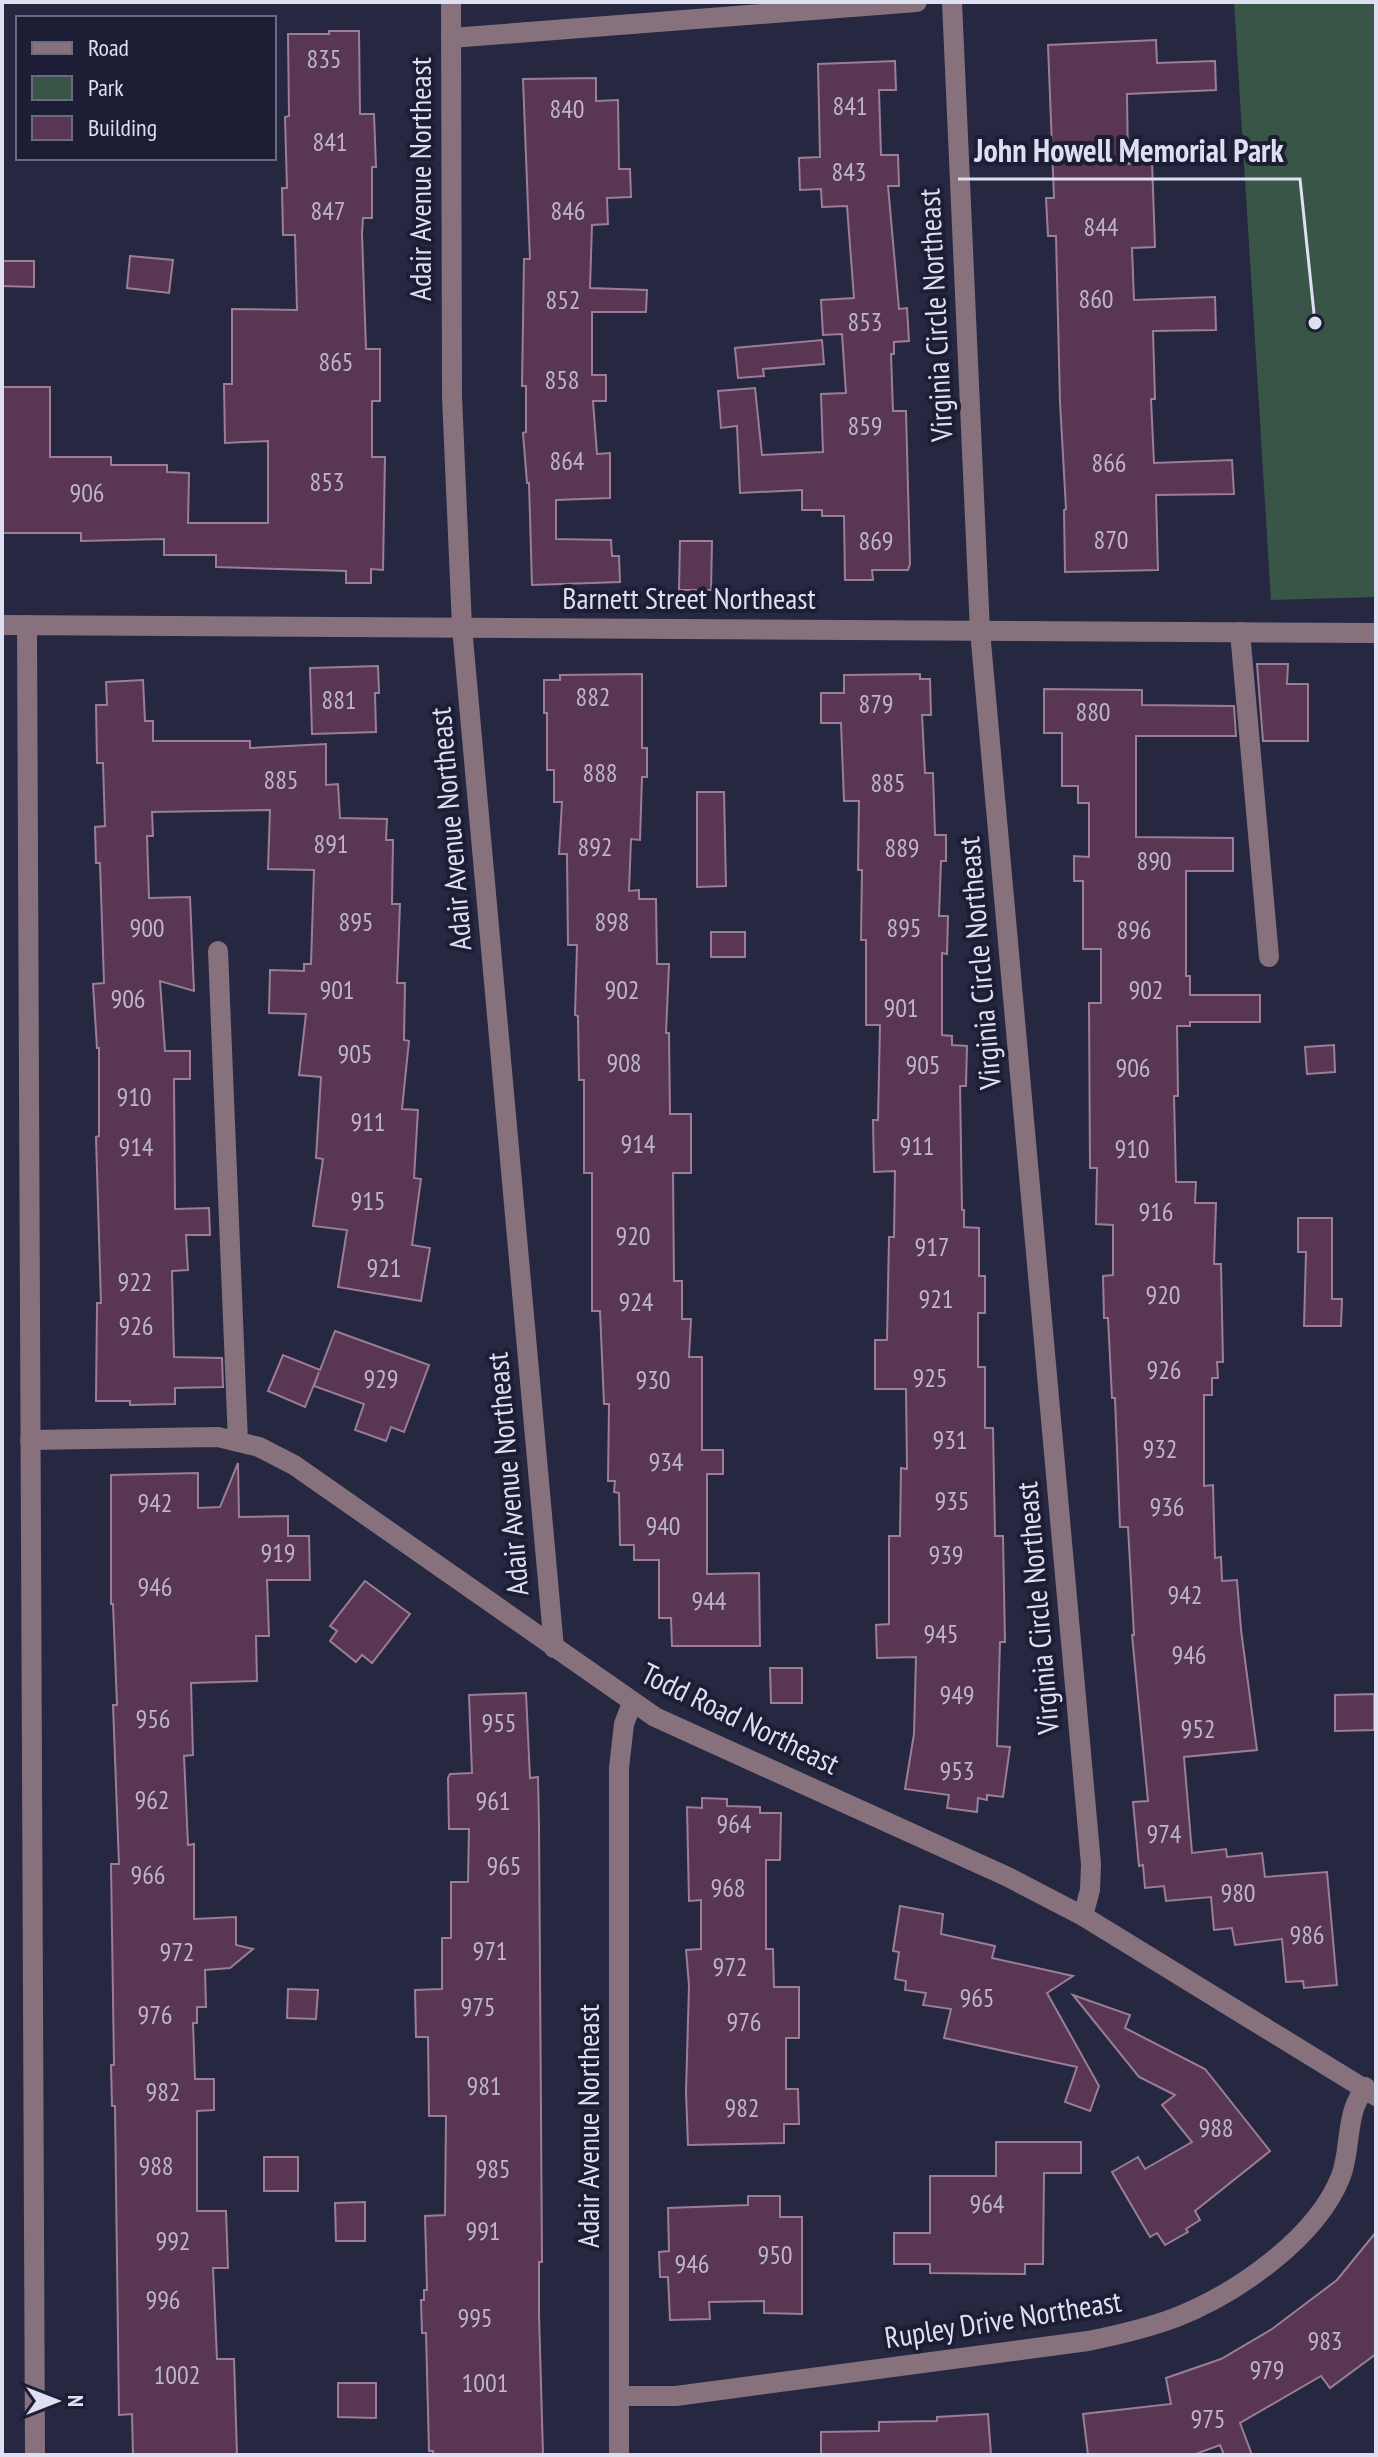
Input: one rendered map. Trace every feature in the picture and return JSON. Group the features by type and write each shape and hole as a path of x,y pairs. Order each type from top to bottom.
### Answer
{"street":[{"name":"Adair Avenue Northeast","path":"451,2 452,396 462,627 554,1648"},
{"path":"451,38 917,2"},
{"name":"Virginia Circle Northeast","path":"952,2 980,631 1091,1864 1090,1890 1083,1916"},
{"name":"Barnett Street Northeast","path":"2,625 1376,633"},
{"path":"27,625 35,2455"},
{"path":"1240,632 1269,957"},
{"path":"218,951 238,1442"},
{"name":"Todd Road Northeast","path":"30,1440 218,1437 259,1447 294,1465 655,1717 1008,1877 1083,1916 1370,2092"},
{"name":"Adair Avenue Northeast","path":"619,2455 619,1768 624,1724 632,1703"},
{"name":"Rupley Drive Northeast","path":"619,2396 676,2396 1088,2341 1134,2332 1178,2317 1254,2274 1318,2217 1341,2175 1354,2108 1370,2092"}],"green space":[{"path":"1234,2 1376,2 1376,597 1271,600"}],"building":[{"path":"329,31 359,31 360,114 374,114 376,167 372,167 372,218 363,218 362,234 366,349 380,349 380,401 372,401 372,457 385,457 383,570 371,569 371,583 346,583 346,571 216,567 216,555 164,555 164,539 81,541 81,533 2,533 2,387 50,387 50,457 111,457 111,465 167,465 167,472 189,473 188,523 268,523 268,441 225,443 224,384 232,384 232,309 297,310 295,235 283,235 282,188 287,188 285,117 289,116 288,34 329,34"},
{"path":"1156,40 1157,63 1215,61 1216,90 1127,94 1128,164 1152,161 1155,247 1132,248 1134,300 1215,297 1216,330 1153,331 1155,399 1151,399 1154,463 1232,460 1234,494 1156,495 1158,570 1065,572 1066,509 1056,236 1048,236 1046,198 1054,198 1048,45"},
{"path":"895,61 896,90 879,90 881,155 898,155 899,186 888,186 899,309 907,308 909,341 894,342 894,354 891,354 893,411 906,411 910,564 908,570 872,570 873,580 845,580 844,516 822,516 822,510 802,510 802,490 740,493 737,426 721,428 718,391 755,388 762,455 823,452 821,394 846,393 842,334 823,335 821,300 854,298 847,206 822,207 821,189 800,190 799,158 820,157 818,64"},
{"path":"596,78 596,101 618,100 619,169 630,169 631,197 607,198 608,224 592,225 590,288 647,290 646,312 592,312 592,375 606,375 606,401 593,401 597,454 610,453 610,498 556,500 556,539 611,540 612,556 619,556 620,582 532,585 529,483 523,433 526,432 526,386 522,386 524,259 530,259 523,79"},
{"path":"130,256 173,260 169,293 127,288"},
{"path":"2,261 34,261 34,287 2,286"},
{"path":"822,340 824,364 763,369 764,376 738,378 735,348"},
{"path":"680,541 712,541 711,590 679,590"},
{"path":"1257,664 1288,664 1287,684 1308,684 1308,741 1263,741"},
{"path":"378,666 376,732 312,734 310,668"},
{"path":"642,674 642,748 647,748 647,777 642,777 640,840 631,839 629,891 639,890 639,899 656,899 657,964 669,964 666,1033 669,1033 670,1114 691,1114 691,1173 673,1173 674,1281 682,1281 682,1319 691,1319 689,1357 702,1357 702,1450 723,1450 723,1474 707,1474 707,1574 759,1573 760,1646 672,1646 671,1618 659,1618 659,1560 634,1560 634,1545 620,1545 619,1493 614,1492 615,1481 608,1481 609,1404 604,1404 600,1311 592,1311 592,1173 584,1173 584,1080 579,1080 578,1016 575,1015 577,945 568,945 567,854 559,854 562,802 554,802 554,770 547,770 544,680 560,680 560,675"},
{"path":"920,674 920,679 930,679 931,715 922,715 925,773 933,773 935,835 946,835 946,861 941,861 939,916 948,916 947,954 942,953 942,1035 952,1036 952,1045 967,1046 966,1086 960,1086 962,1210 964,1227 979,1228 979,1276 985,1276 985,1313 978,1313 978,1367 985,1367 985,1428 993,1428 995,1536 1003,1536 1005,1642 1000,1642 997,1746 1010,1747 1003,1797 987,1795 987,1800 978,1798 977,1812 947,1808 949,1795 905,1789 914,1734 916,1657 877,1658 876,1625 889,1624 889,1536 900,1536 901,1468 907,1469 906,1389 875,1389 875,1340 887,1340 889,1237 894,1237 895,1171 874,1172 873,1120 878,1120 880,1025 866,1025 866,940 861,940 862,870 858,870 859,801 844,801 841,723 821,723 821,693 844,693 844,675"},
{"path":"143,680 145,721 153,721 153,741 250,741 250,748 326,744 326,785 338,784 340,818 387,819 386,840 393,840 392,904 400,904 397,983 405,983 404,1040 409,1041 402,1109 418,1110 414,1178 421,1179 412,1245 430,1248 421,1301 338,1287 347,1230 313,1226 323,1159 316,1158 321,1077 299,1075 306,1014 269,1013 270,970 304,971 304,964 311,964 314,870 268,869 270,810 152,812 153,836 147,836 149,898 190,897 194,991 160,981 165,1051 190,1051 190,1079 174,1079 175,1209 209,1208 210,1235 186,1235 188,1270 172,1271 174,1357 222,1358 223,1387 175,1388 175,1404 130,1405 130,1401 96,1401 97,1303 101,1303 96,1137 99,1136 99,1048 93,984 104,983 100,863 96,863 95,827 105,826 103,763 97,763 96,705 107,705 106,682"},
{"path":"1044,689 1142,690 1142,705 1234,706 1236,736 1136,736 1136,837 1233,838 1233,871 1186,871 1186,976 1190,976 1190,995 1260,995 1260,1022 1190,1022 1190,1026 1177,1026 1178,1096 1174,1096 1176,1182 1196,1182 1195,1203 1216,1203 1214,1264 1221,1264 1223,1362 1217,1362 1218,1378 1212,1378 1212,1395 1204,1395 1204,1486 1213,1485 1215,1558 1221,1557 1222,1581 1237,1580 1257,1750 1184,1757 1192,1853 1226,1849 1227,1857 1262,1853 1265,1877 1327,1872 1337,1985 1304,1988 1303,1981 1286,1982 1282,1939 1235,1945 1232,1928 1214,1930 1211,1897 1166,1901 1164,1886 1145,1888 1143,1865 1139,1866 1133,1802 1148,1801 1132,1635 1128,1527 1120,1527 1115,1398 1112,1398 1108,1318 1104,1318 1103,1276 1113,1275 1113,1225 1096,1224 1097,1168 1090,1168 1089,1003 1101,1003 1101,949 1083,949 1083,881 1074,881 1074,856 1089,857 1089,803 1078,803 1078,786 1062,786 1062,733 1044,733"},
{"path":"697,792 724,792 726,886 697,887"},
{"path":"711,932 745,932 745,957 711,957"},
{"path":"1334,1045 1335,1072 1307,1074 1305,1047"},
{"path":"1298,1218 1332,1218 1332,1299 1342,1299 1341,1326 1304,1326 1306,1252 1298,1252"},
{"path":"335,1331 429,1365 404,1432 391,1427 386,1441 355,1430 364,1404 314,1386 319,1372 305,1407 268,1391 283,1355 320,1370"},
{"path":"238,1463 239,1517 288,1516 288,1536 309,1536 310,1580 267,1580 269,1636 256,1636 257,1681 191,1683 193,1755 184,1756 188,1845 194,1844 194,1919 236,1917 236,1945 253,1949 230,1968 205,1970 206,2007 197,2007 197,2023 193,2023 195,2079 214,2079 214,2110 197,2111 197,2211 226,2211 228,2268 213,2268 217,2359 234,2359 237,2455 133,2455 132,2414 119,2415 115,2106 112,2106 111,2065 114,2065 111,1864 119,1864 113,1705 117,1705 111,1604 111,1475 198,1473 198,1508 220,1507"},
{"path":"365,1581 410,1614 372,1663 362,1655 356,1662 330,1641 337,1631 330,1626"},
{"path":"770,1668 802,1668 802,1703 771,1703"},
{"path":"526,1693 530,1778 538,1777 542,2262 539,2262 539,2314 543,2455 433,2455 433,2451 429,2451 426,2333 422,2333 421,2300 424,2300 424,2290 427,2290 425,2216 445,2215 446,2116 429,2116 428,2037 416,2037 415,1990 442,1989 442,1938 451,1938 451,1882 468,1882 469,1829 449,1829 448,1778 450,1774 472,1773 469,1695"},
{"path":"1374,1694 1374,1730 1335,1731 1335,1695"},
{"path":"702,1798 727,1799 727,1806 760,1807 760,1813 781,1813 780,1860 766,1860 766,1949 773,1949 774,1987 799,1987 799,2038 786,2038 786,2089 798,2089 799,2124 784,2124 784,2143 688,2145 689,1985 686,1950 701,1949 701,1900 689,1901 687,1807 702,1808"},
{"path":"900,1906 943,1914 941,1934 995,1946 992,1958 1073,1976 1047,1993 1099,2086 1090,2111 1065,2102 1077,2067 944,2038 951,2009 923,2005 926,1993 905,1990 906,1981 895,1979 899,1952 893,1951"},
{"path":"288,1989 318,1990 316,2019 287,2018"},
{"path":"1073,1995 1130,2015 1125,2028 1205,2069 1270,2151 1195,2211 1200,2220 1186,2229 1188,2232 1165,2245 1157,2233 1150,2237 1112,2172 1138,2157 1145,2169 1192,2142 1162,2105 1175,2095 1139,2077"},
{"path":"996,2142 1081,2142 1081,2173 1044,2173 1043,2264 1025,2264 1025,2274 930,2273 930,2264 894,2264 894,2233 930,2233 930,2176 996,2176"},
{"path":"264,2157 298,2157 298,2191 264,2191"},
{"path":"748,2196 780,2196 780,2217 802,2217 802,2314 764,2313 764,2301 709,2302 710,2319 670,2320 668,2277 660,2277 659,2252 669,2251 668,2208 748,2205"},
{"path":"365,2202 365,2241 336,2241 335,2203"},
{"path":"1376,2232 1376,2354 1330,2388 1321,2376 1240,2423 1252,2455 1224,2455 1220,2445 1193,2455 1088,2455 1083,2414 1171,2404 1166,2378 1221,2359 1272,2329 1337,2280"},
{"path":"338,2383 376,2383 376,2418 338,2417"},
{"path":"988,2414 991,2455 821,2455 821,2432 879,2431 879,2422 937,2421 937,2417"}],"place":[{"name":"John Howell Memorial Park","path":"1315,323"}]}
